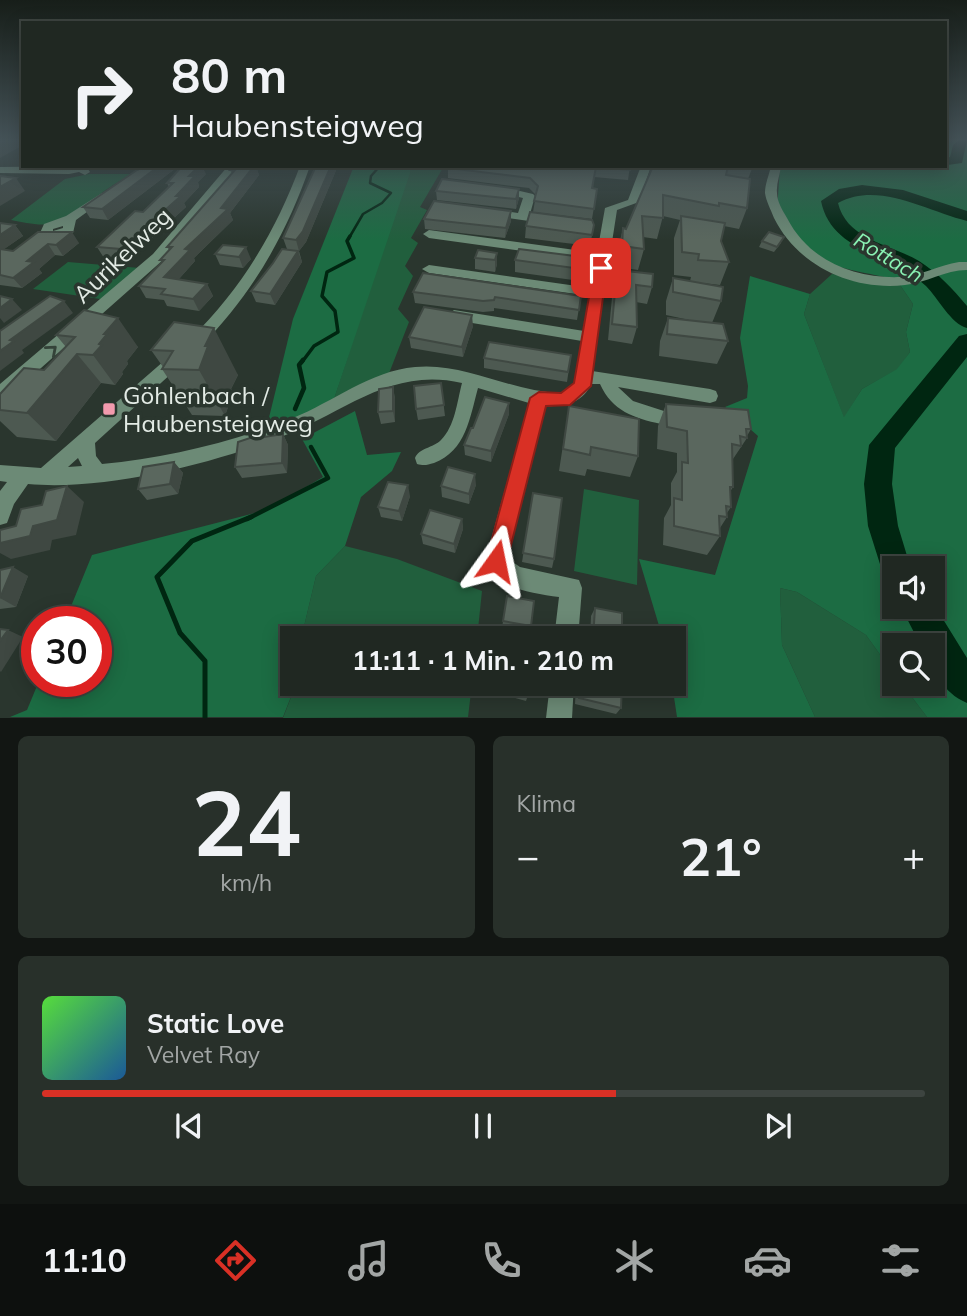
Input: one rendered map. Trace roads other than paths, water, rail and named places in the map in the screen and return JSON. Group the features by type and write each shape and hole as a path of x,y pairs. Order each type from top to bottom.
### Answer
{"street":[{"name":"Aurikelweg","path":"0,394 158,257 228,174"},
{"path":"44,477 222,318 267,255 302,174"},
{"path":"583,383 602,258 601,226 611,208 633,202 640,174"},
{"path":"775,174 771,193 786,234 827,267 857,276 904,281 936,273 953,265 967,266"},
{"path":"70,219 116,186"},
{"path":"484,188 529,196 523,217"},
{"path":"483,211 568,222"},
{"path":"429,234 602,258"},
{"path":"429,269 597,293"},
{"path":"438,312 590,337"},
{"path":"0,473 44,477 97,473 262,439 323,413 382,381 414,372 439,373 539,398 564,400 583,383 606,379 710,396"},
{"path":"606,379 612,395 619,401 637,411 661,417"},
{"path":"424,458 440,454 452,445 471,382"},
{"path":"539,398 496,561 501,570 511,576 571,588 567,626"},
{"path":"86,442 87,458 97,473"},
{"path":"0,516 5,500 22,477"},
{"path":"559,718 561,696"}],"waterway":[{"path":"349,238 363,214 382,203 391,193 370,183 373,174"},
{"name":"Rottach","path":"967,216 879,190 862,189 829,201 832,214 848,234 910,264 941,290 967,321"},
{"path":"302,362 314,346 338,332 335,311 322,296 327,272 354,258 347,241 350,236"},
{"name":"Rottach","path":"892,556 883,526 878,484 882,445 967,342"},
{"path":"295,409 304,388 299,365 303,360"},
{"path":"251,517 328,478 311,447"},
{"path":"205,718 205,661 180,633 157,577 192,541 251,517"},
{"path":"247,519 251,517"},
{"name":"Rottach","path":"924,619 953,669 967,685"}],"place":[{"name":"Göhlenbach / Haubensteigweg","path":"109,409"}]}
